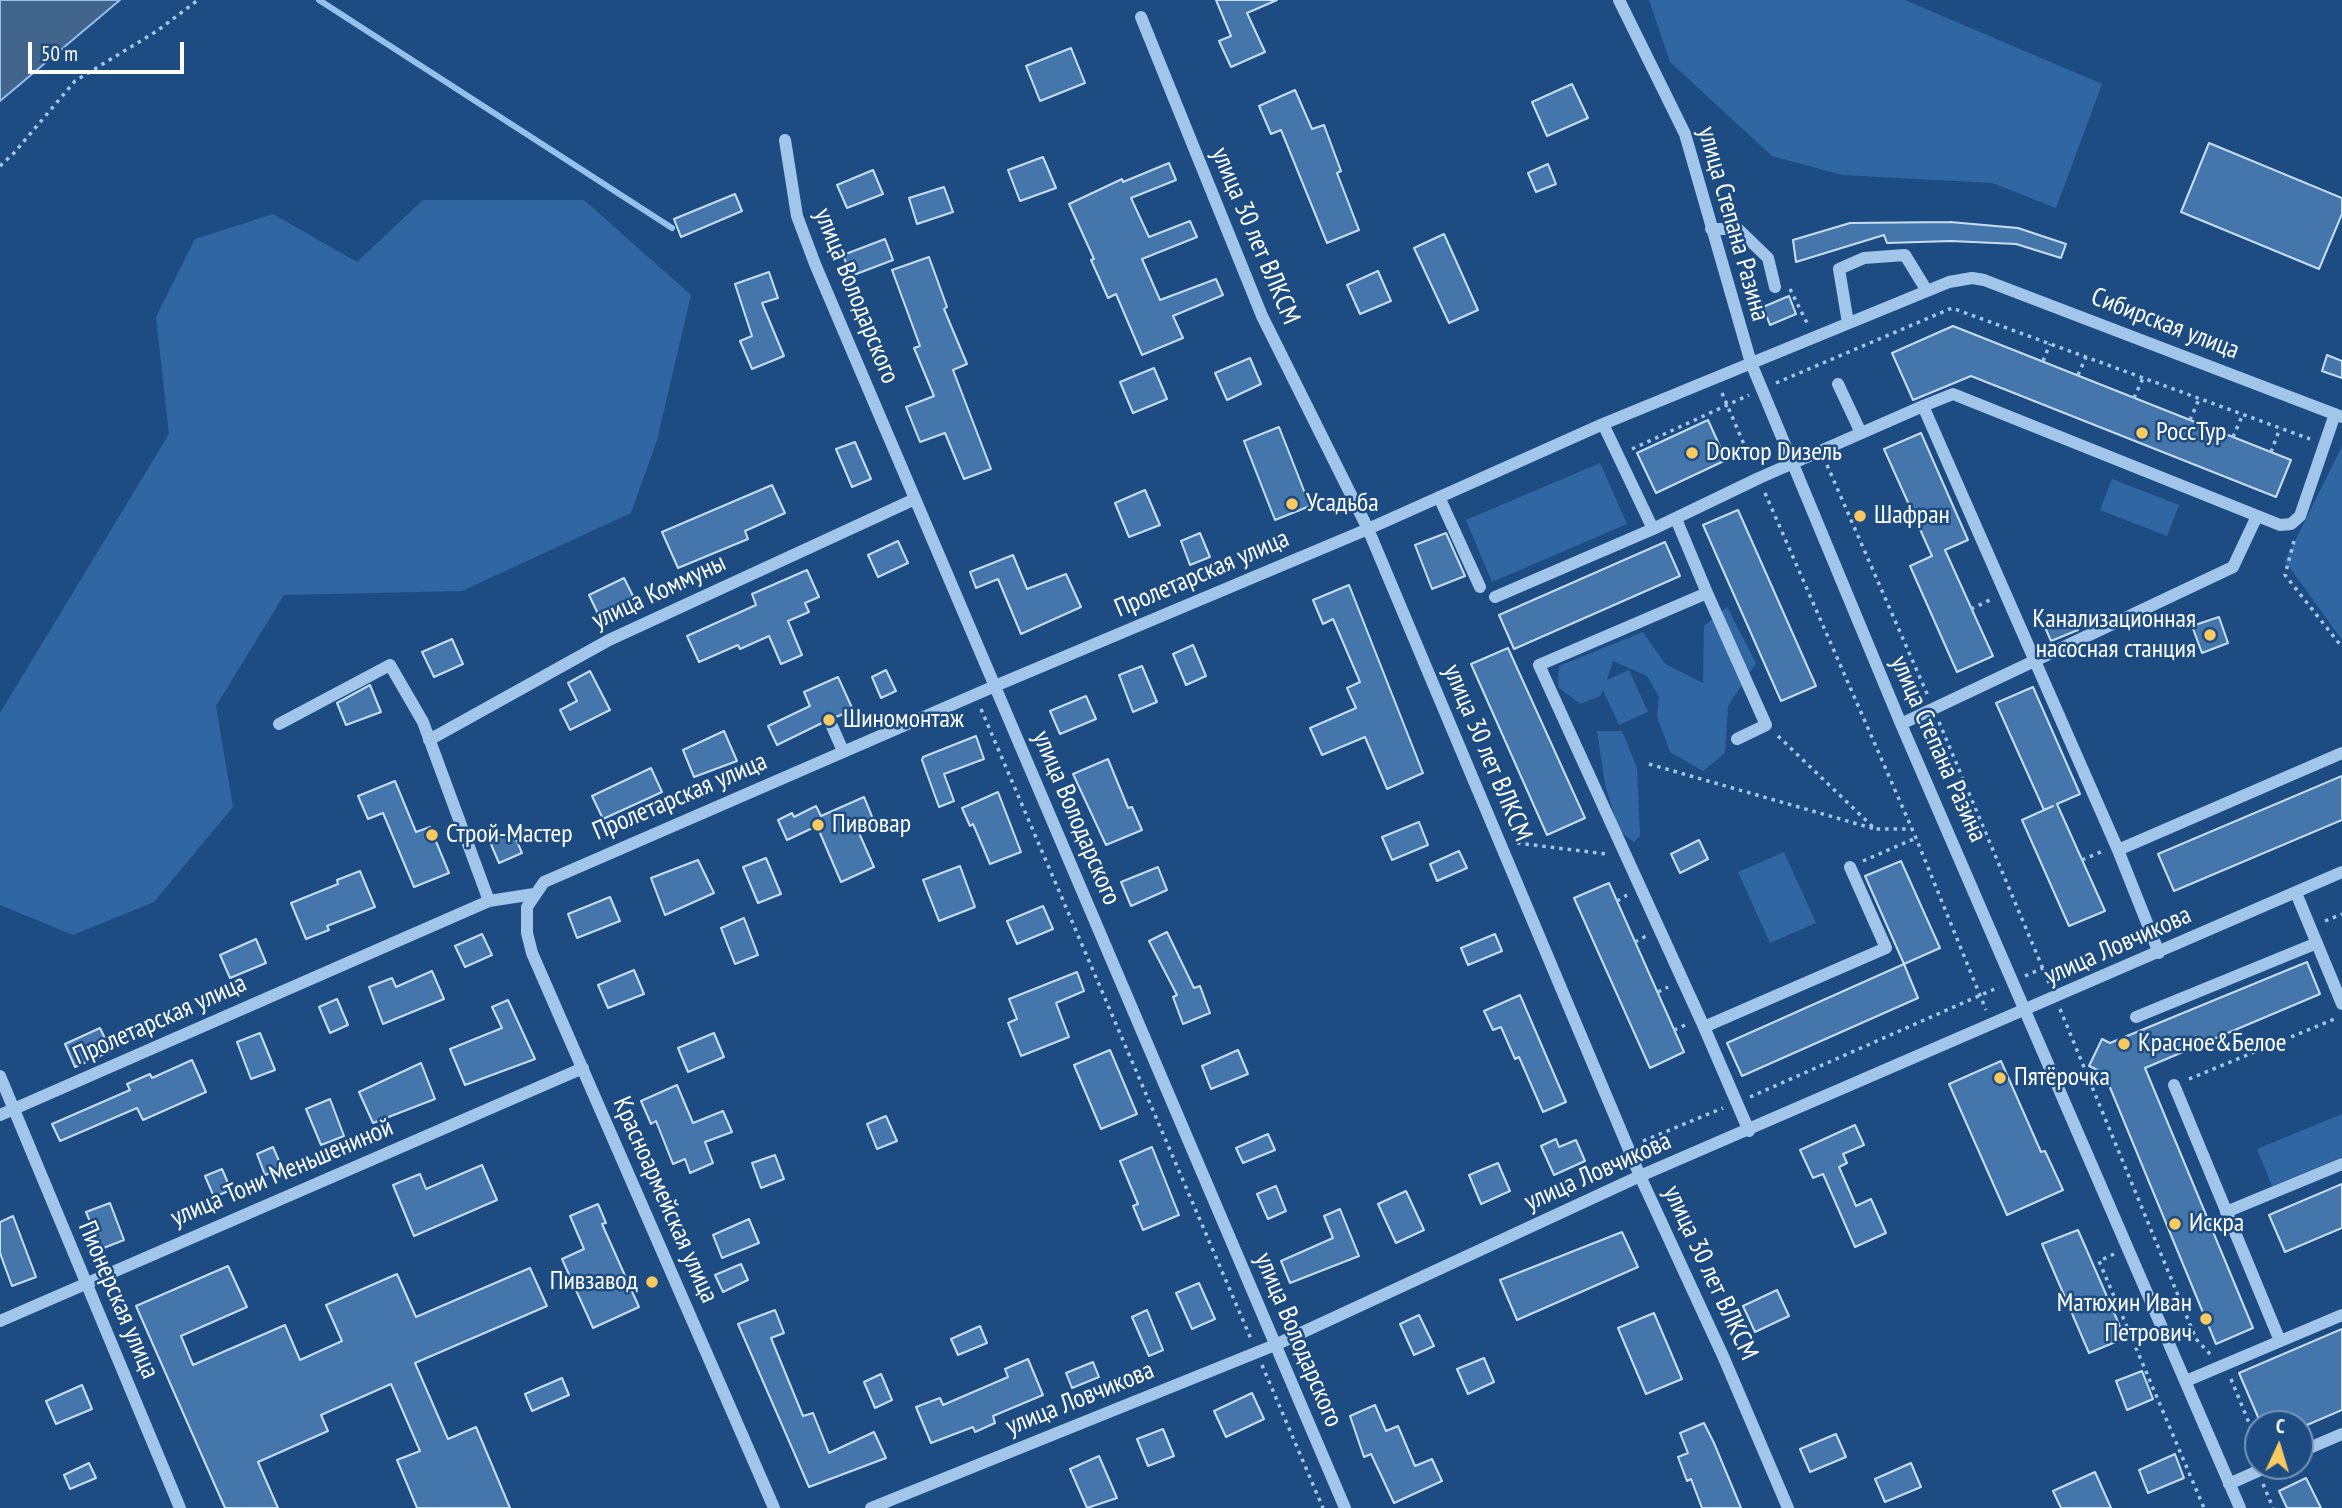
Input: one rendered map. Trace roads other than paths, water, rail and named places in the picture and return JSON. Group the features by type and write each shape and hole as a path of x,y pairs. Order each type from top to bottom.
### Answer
{"street":[{"name":"улица Степана Разина","path":"1619,0 1685,134 1751,363 1901,724 2027,1010 2239,1508"},
{"name":"улица 30 лет ВЛКСМ","path":"1141,17 1262,316 1368,529 1640,1176 1723,1356 1788,1508"},
{"name":"улица Володарского","path":"785,140 797,216 1346,1508"},
{"path":"1711,229 1738,229 1768,258 1775,287"},
{"path":"1848,323 1839,269 1864,258 1905,255 1927,291"},
{"name":"Пролетарская улица","path":"527,907 544,882 566,870 1368,529 1603,424 1927,291 1972,278"},
{"name":"Сибирская улица","path":"1972,278 1998,284 2339,415"},
{"path":"1838,384 1861,433"},
{"path":"1495,597 1676,519 1821,450 1954,394 2280,525 2291,524 2300,516 2339,415"},
{"path":"1923,406 2118,850 2159,953"},
{"path":"1603,424 1653,529"},
{"path":"1439,497 1480,587"},
{"name":"улица Коммуны","path":"429,740 609,640 915,499"},
{"path":"1901,724 2233,567 2257,516"},
{"path":"1676,519 1766,725 1738,738"},
{"path":"1707,593 1539,665 1749,1130"},
{"path":"279,724 390,665 423,722 489,901"},
{"path":"831,724 844,751"},
{"path":"2118,850 2342,752"},
{"path":"1704,1027 1886,948 1850,867"},
{"name":"улица Ловчикова","path":"871,1508 1257,1353 1640,1176 2342,872"},
{"path":"2296,893 2342,1004"},
{"name":"Пролетарская улица","path":"0,1115 489,901 534,894"},
{"name":"Красноармейская улица","path":"527,907 525,920 532,953 774,1508"},
{"path":"2136,1017 2317,943"},
{"name":"улица Тони Меньшениной","path":"0,1321 583,1068"},
{"name":"Пионерская улица","path":"0,1076 180,1508"},
{"path":"2174,1085 2280,1341"},
{"path":"2226,1212 2342,1164"},
{"path":"2186,1381 2342,1315"},
{"path":"2314,1446 2342,1434"},
{"path":"2229,1483 2244,1477"}],"waterway":[{"path":"319,0 672,228"}],"place":[{"name":"РоссТур","path":"2142,433"},
{"name":"Dоктор Dизель","path":"1692,453"},
{"name":"Усадьба","path":"1292,504"},
{"name":"Шафран","path":"1860,516"},
{"name":"Канализационная насосная станция","path":"2210,635"},
{"name":"Шиномонтаж","path":"829,720"},
{"name":"Пивовар","path":"818,825"},
{"name":"Строй-Мастер","path":"432,835"},
{"name":"Красное&Белое","path":"2124,1044"},
{"name":"Пятёрочка","path":"2000,1078"},
{"name":"Искра","path":"2175,1224"},
{"name":"Пивзавод","path":"652,1282"},
{"name":"Матюхин Иван Петрович","path":"2206,1319"}]}
